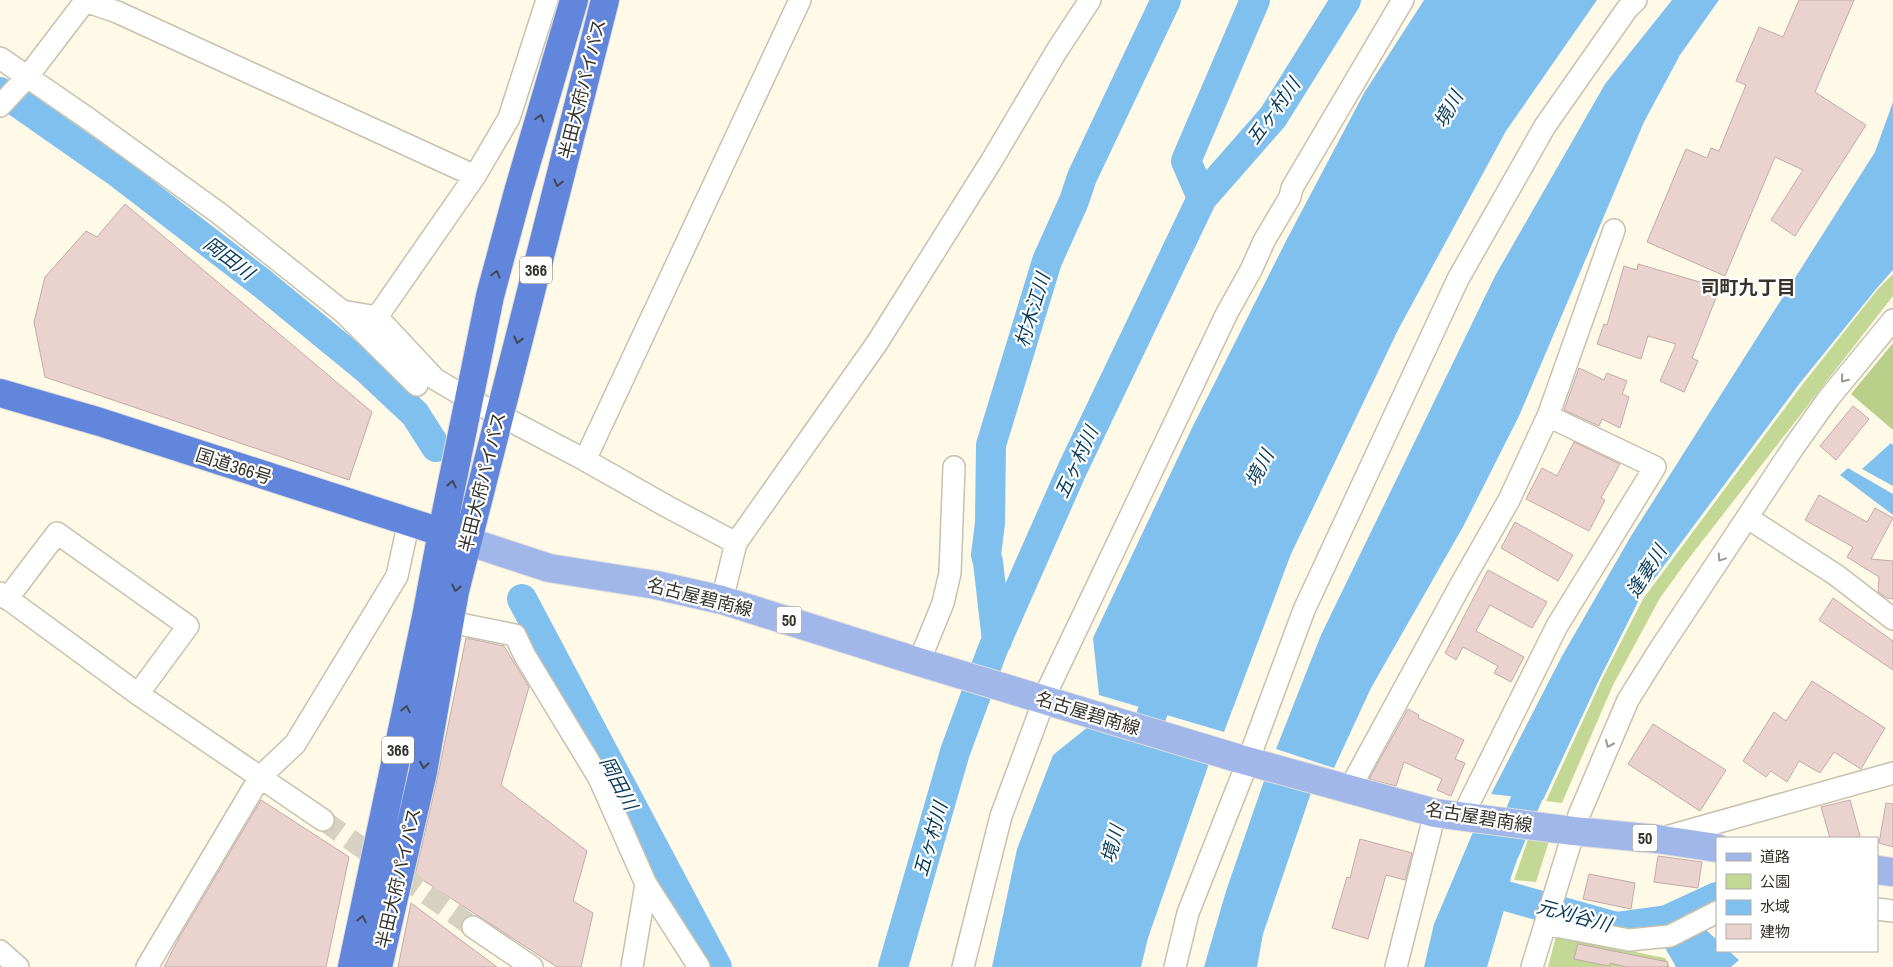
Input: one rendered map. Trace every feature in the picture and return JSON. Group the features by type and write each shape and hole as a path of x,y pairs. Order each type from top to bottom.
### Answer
{"highway":[{"name":"半田大府パイパス","path":"378,967 423,772 438,619 442,532 490,296 574,0"},
{"name":"半田大府パイパス","path":"352,967 438,619 455,591 605,0"},
{"name":"国道366号","path":"0,393 100,422 467,541"}],"main road":[{"name":"名古屋碧南線","path":"467,541 549,568 656,585 722,600 919,662 1248,761 1435,813 1570,840 1657,839 1716,848"},
{"path":"1878,870 1893,872"}],"street":[{"path":"1,105 28,76 85,0 117,12 476,176"},
{"path":"377,318 476,176 509,118 547,0"},
{"path":"585,460 800,0"},
{"path":"722,600 736,543 877,343 1090,0"},
{"path":"963,967 1001,816 1044,700 1227,313 1251,270 1264,241 1290,197 1292,188 1403,0"},
{"path":"1175,967 1188,913 1248,761 1304,610 1458,280 1545,126 1627,9 1636,0"},
{"path":"0,58 28,76 220,214 342,310 417,385"},
{"path":"1344,788 1509,500 1548,416 1614,230"},
{"path":"342,310 377,318 435,379 585,460 668,508 736,543"},
{"path":"1532,967 1570,840 1589,788 1628,700 1793,448 1828,399 1893,320"},
{"path":"1462,817 1557,626 1654,467 1548,416"},
{"path":"919,662 943,603 950,573 954,467"},
{"path":"1748,518 1836,575 1893,619"},
{"path":"147,967 260,777 295,744 397,576 408,522"},
{"path":"138,694 188,626 56,533 4,596 138,694 323,820"},
{"path":"438,619 515,635 525,656 599,778 646,884 699,967"},
{"path":"1657,839 1893,773"},
{"path":"1396,967 1435,813"},
{"path":"632,967 646,884"},
{"path":"1878,909 1893,911"},
{"path":"1545,924 1629,940 1670,936 1716,913"},
{"path":"472,927 532,967"},
{"path":"0,951 18,967"}],"green space":[{"path":"1893,274 1893,296 1660,598 1613,685 1562,803 1546,801 1602,679 1643,599 1802,385 1878,289"},
{"path":"1893,343 1893,430 1851,394"},
{"path":"1532,828 1552,832 1536,882 1514,880"},
{"path":"1556,936 1665,958 1670,967 1548,967"}],"water":[{"path":"1424,0 1597,0 1506,131 1398,330 1291,554 1224,732 1099,695 1093,638 1192,428 1287,239 1364,93"},
{"path":"1672,0 1719,0 1680,55 1644,122 1519,416 1464,525 1371,688 1334,768 1276,749 1321,635 1495,276 1605,84"},
{"path":"1893,102 1893,270 1800,383 1640,598 1543,800 1491,794 1562,656 1631,536 1875,152"},
{"path":"1891,443 1893,445 1893,486 1862,469"},
{"path":"1848,468 1893,494 1893,515 1840,475"},
{"path":"1094,722 1211,758 1148,938 1141,967 992,967 1017,849 1053,755"},
{"path":"1266,775 1312,790 1263,934 1257,967 1204,967 1226,891"},
{"path":"1476,825 1527,832 1511,877 1505,907 1487,967 1424,967 1434,924"},
{"path":"1705,929 1716,939 1716,952 1730,952 1739,960 1731,967 1676,967 1664,946"}],"building":[{"path":"1799,0 1854,0 1815,92 1866,125 1795,236 1771,220 1803,170 1775,157 1725,276 1647,242 1686,149 1707,158 1711,148 1719,151 1746,85 1736,81 1759,27 1783,37"},
{"path":"125,204 372,412 349,480 45,377 34,322 45,277 86,231 97,237"},
{"path":"1638,264 1720,288 1692,358 1698,361 1684,392 1660,381 1676,344 1648,336 1641,359 1597,344 1604,324 1607,325 1624,266 1637,270"},
{"path":"1579,368 1604,380 1607,373 1627,381 1622,394 1629,397 1620,428 1602,419 1599,426 1564,410"},
{"path":"1853,406 1869,419 1836,460 1820,446"},
{"path":"1574,442 1620,464 1601,498 1605,500 1589,531 1526,499 1542,468 1557,476"},
{"path":"1819,495 1867,522 1875,508 1893,518 1871,559 1893,561 1893,599 1887,598 1878,592 1879,577 1847,557 1853,547 1805,520"},
{"path":"1515,522 1573,555 1558,581 1501,548"},
{"path":"1488,570 1547,602 1532,628 1490,605 1476,631 1524,657 1511,682 1494,673 1498,666 1463,647 1456,660 1445,653"},
{"path":"1833,598 1893,641 1893,670 1819,620"},
{"path":"466,638 504,646 529,687 501,785 587,851 573,901 593,913 581,967 557,967 415,875"},
{"path":"1812,681 1885,728 1861,769 1834,752 1820,773 1799,761 1787,782 1771,771 1766,777 1743,761 1774,712 1786,721"},
{"path":"1408,709 1419,715 1418,718 1464,740 1455,759 1465,763 1451,796 1437,790 1442,779 1404,762 1396,786 1369,779"},
{"path":"1653,724 1726,770 1700,811 1628,764"},
{"path":"261,800 349,857 326,967 164,967 179,938"},
{"path":"1850,800 1860,836 1830,837 1821,807"},
{"path":"1886,803 1893,804 1893,847 1879,843"},
{"path":"1360,839 1412,853 1405,880 1386,875 1368,939 1332,928 1347,877 1350,878"},
{"path":"1658,856 1702,862 1698,888 1654,882"},
{"path":"1589,874 1635,883 1631,909 1583,899"},
{"path":"411,903 497,967 398,967"},
{"path":"1578,944 1668,962 1667,967 1626,967 1610,963 1609,966 1574,959"}],"waterway":[{"name":"村木江川","path":"997,641 986,555 990,523 991,445 1047,261 1074,201 1082,177 1166,0"},
{"path":"1202,198 1186,161 1255,0"},
{"name":"五ヶ村川","path":"893,967 955,752 992,651 1072,470 1202,198 1273,117 1346,0"},
{"name":"岡田川","path":"0,92 120,174 263,284 368,370 415,414 436,447"},
{"name":"岡田川","path":"522,599 717,967"},
{"name":"境川","path":"1137,757 1166,673"},
{"name":"逢妻川","path":"1506,848 1542,761"},
{"name":"元刈谷川","path":"1488,891 1616,927 1667,920 1716,897"}],"tunnel":[{"path":"323,820 473,927"}],"district":[{"name":"司町九丁目","path":"1748,287"}]}
